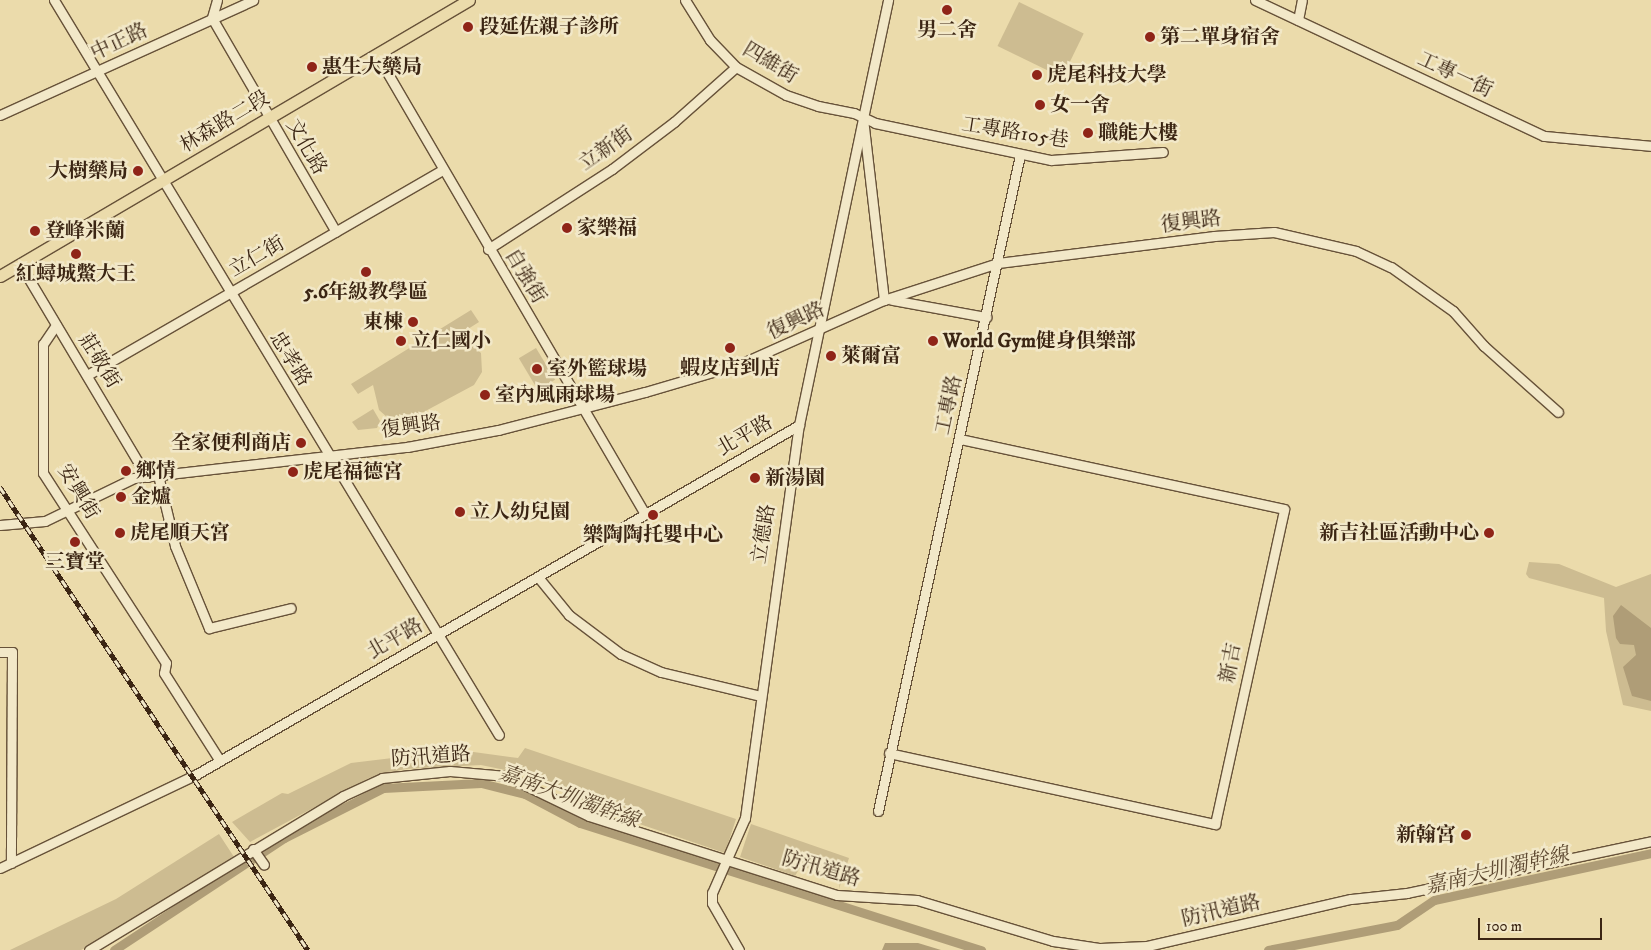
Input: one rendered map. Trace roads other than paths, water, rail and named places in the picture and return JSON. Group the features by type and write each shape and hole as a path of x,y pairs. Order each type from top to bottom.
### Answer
{"main road":[{"name":"林森路二段","path":"0,276 469,0"}],"street":[{"name":"忠孝路","path":"54,0 98,71 161,182 499,736"},
{"path":"212,18 217,0"},
{"name":"中正路","path":"0,114 253,0"},
{"name":"四維街","path":"685,0 710,40 736,66 786,95 863,118"},
{"path":"888,0 863,118 884,300 913,301 986,318"},
{"name":"工專一街","path":"1255,0 1544,136 1651,146"},
{"path":"1298,20 1302,0"},
{"name":"文化路","path":"212,18 268,118 336,232"},
{"name":"自強街","path":"377,55 488,249 646,514"},
{"name":"立新街","path":"488,249 612,169 674,122 736,66"},
{"name":"工專路105巷","path":"863,118 1020,155 1101,160 1163,152"},
{"name":"立德路","path":"739,950 712,903 712,893 728,861 745,818 760,696 799,425 863,118"},
{"name":"工專路","path":"878,810 1020,155"},
{"name":"立仁街","path":"89,374 444,170"},
{"name":"復興路","path":"0,525 29,526 116,484 147,477 328,454 407,447 582,408 740,364 884,300 998,263 1214,236 1274,232 1325,242 1391,267 1425,288 1558,412"},
{"name":"莊敬街","path":"20,264 56,325 89,374 147,477"},
{"name":"安興街","path":"56,325 43,344 42,473 166,663 164,673 220,761"},
{"name":"北平路","path":"0,868 220,761 799,425"},
{"name":"新吉","path":"890,754 1215,824 1284,508 960,438"},
{"path":"158,475 175,546 210,628 291,608"},
{"path":"538,577 569,615 621,654 661,672 760,696"},
{"path":"0,652 12,652 11,863"},
{"name":"防汛道路","path":"90,950 253,849 382,778 484,771 528,784 589,816 837,895 917,900 1053,941 1122,948 1651,841"},
{"path":"253,849 264,865"}],"waterway":[{"name":"嘉南大圳濁幹線","path":"114,950 284,838 383,788 481,783 525,794 580,823 981,950"},
{"name":"嘉南大圳濁幹線","path":"1268,950 1397,925 1434,900 1651,853"}],"railway":[{"path":"0,487 308,950"}],"place":[{"name":"男二舍","path":"947,10"},
{"name":"段延佐親子診所","path":"468,27"},
{"name":"第二單身宿舍","path":"1150,37"},
{"name":"惠生大藥局","path":"312,67"},
{"name":"虎尾科技大學","path":"1037,75"},
{"name":"女一舍","path":"1040,105"},
{"name":"職能大樓","path":"1088,133"},
{"name":"大樹藥局","path":"138,171"},
{"name":"家樂福","path":"567,228"},
{"name":"登峰米蘭","path":"35,231"},
{"name":"紅蟳城鱉大王","path":"76,254"},
{"name":"5.6年級教學區","path":"366,272"},
{"name":"東棟","path":"413,322"},
{"name":"立仁國小","path":"401,341"},
{"name":"World Gym健身俱樂部","path":"933,341"},
{"name":"蝦皮店到店","path":"730,348"},
{"name":"萊爾富","path":"831,356"},
{"name":"室外籃球場","path":"537,369"},
{"name":"室內風雨球場","path":"485,395"},
{"name":"全家便利商店","path":"301,443"},
{"name":"鄉情","path":"126,471"},
{"name":"虎尾福德宮","path":"293,472"},
{"name":"新湯園","path":"755,478"},
{"name":"金爐","path":"121,497"},
{"name":"立人幼兒園","path":"460,512"},
{"name":"樂陶陶托嬰中心","path":"653,515"},
{"name":"虎尾順天宮","path":"120,533"},
{"name":"新吉社區活動中心","path":"1489,533"},
{"name":"三寶堂","path":"75,542"},
{"name":"新翰宮","path":"1466,835"}]}
